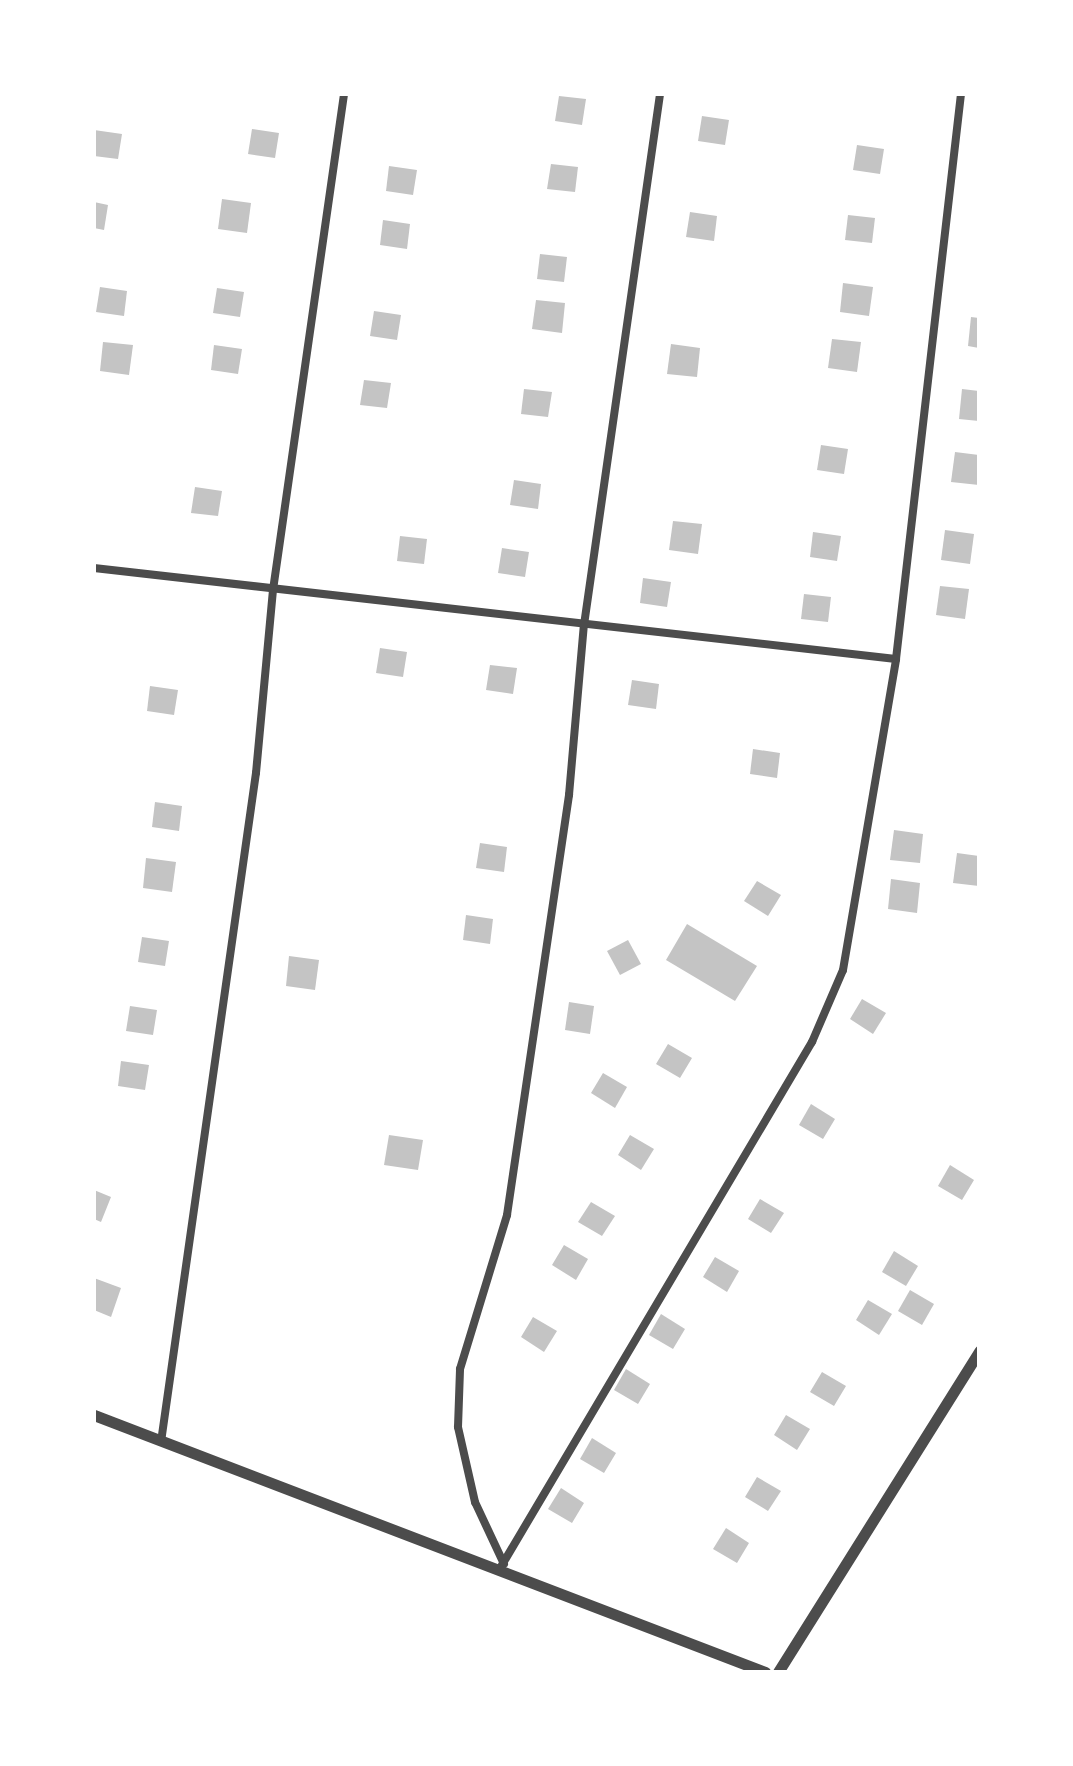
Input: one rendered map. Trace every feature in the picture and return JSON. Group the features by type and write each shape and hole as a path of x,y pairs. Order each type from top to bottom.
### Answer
{"street":[{"path":"161,1442 256,773 273,590 344,94"},
{"path":"501,1567 475,1502 458,1427 460,1369 507,1215 569,795 584,625 660,94"},
{"path":"501,1567 812,1042 843,970 896,659 961,94"},
{"path":"94,568 896,659"},
{"path":"778,1672 979,1351"},
{"path":"94,1415 501,1567 765,1672"}],"building":[{"path":"559,96 586,99 582,125 555,121"},
{"path":"702,116 729,120 725,145 698,141"},
{"path":"252,129 279,133 275,158 248,154"},
{"path":"94,130 122,134 118,159 94,156"},
{"path":"857,145 884,149 880,174 853,170"},
{"path":"551,164 578,167 575,192 547,189"},
{"path":"389,166 417,170 413,195 386,191"},
{"path":"222,199 251,203 247,233 218,229"},
{"path":"94,202 108,205 104,230 94,228"},
{"path":"690,212 717,216 714,241 686,237"},
{"path":"848,215 875,218 872,243 845,240"},
{"path":"383,220 410,224 407,249 380,245"},
{"path":"540,254 567,257 564,282 537,279"},
{"path":"843,283 873,287 869,316 840,312"},
{"path":"100,287 127,291 124,316 96,312"},
{"path":"217,288 244,292 240,317 213,313"},
{"path":"536,300 565,303 562,333 532,329"},
{"path":"374,311 401,315 397,340 370,336"},
{"path":"971,317 979,318 979,348 968,346"},
{"path":"832,339 861,342 857,372 828,368"},
{"path":"103,342 133,345 129,375 100,371"},
{"path":"671,344 700,348 697,377 667,374"},
{"path":"214,345 242,349 238,374 211,370"},
{"path":"364,380 391,383 387,408 360,405"},
{"path":"524,389 552,392 548,417 521,414"},
{"path":"962,389 979,391 979,421 959,419"},
{"path":"821,445 848,449 844,474 817,470"},
{"path":"955,452 979,455 979,485 951,482"},
{"path":"514,480 541,484 538,509 510,505"},
{"path":"195,487 222,491 218,516 191,513"},
{"path":"673,521 702,524 698,554 669,550"},
{"path":"945,530 974,534 970,564 941,560"},
{"path":"813,532 841,536 837,561 810,557"},
{"path":"400,536 427,539 424,564 397,561"},
{"path":"502,548 529,552 525,577 498,573"},
{"path":"643,578 671,582 667,607 640,603"},
{"path":"940,586 969,589 965,619 936,615"},
{"path":"804,594 831,597 828,622 801,619"},
{"path":"380,648 407,652 403,677 376,673"},
{"path":"490,665 517,668 513,694 486,690"},
{"path":"632,680 659,684 656,709 628,705"},
{"path":"150,686 178,690 174,715 147,711"},
{"path":"753,749 780,753 777,778 750,774"},
{"path":"155,802 182,806 179,831 152,827"},
{"path":"894,830 923,834 920,863 890,860"},
{"path":"480,843 507,847 504,872 476,868"},
{"path":"957,853 979,856 979,886 953,883"},
{"path":"146,858 176,862 172,892 143,888"},
{"path":"891,879 920,883 917,913 888,909"},
{"path":"757,881 781,895 768,916 744,901"},
{"path":"466,915 493,919 490,944 463,940"},
{"path":"687,924 757,966 735,1001 666,960"},
{"path":"142,937 169,941 165,966 138,962"},
{"path":"628,940 641,964 620,975 607,951"},
{"path":"289,956 319,960 315,990 286,986"},
{"path":"862,999 886,1013 873,1034 850,1019"},
{"path":"569,1002 594,1006 590,1034 565,1030"},
{"path":"130,1006 157,1010 153,1035 126,1031"},
{"path":"668,1044 692,1058 680,1078 656,1064"},
{"path":"121,1061 149,1065 145,1090 118,1086"},
{"path":"603,1073 627,1087 615,1108 591,1093"},
{"path":"811,1104 835,1119 823,1139 799,1125"},
{"path":"389,1135 423,1140 418,1170 384,1165"},
{"path":"630,1135 654,1149 641,1170 618,1155"},
{"path":"950,1165 974,1180 962,1200 938,1186"},
{"path":"94,1190 111,1197 101,1222 94,1219"},
{"path":"760,1199 784,1213 771,1233 748,1219"},
{"path":"591,1202 615,1216 602,1236 578,1222"},
{"path":"564,1245 588,1259 576,1280 552,1265"},
{"path":"894,1251 918,1266 906,1286 882,1272"},
{"path":"715,1257 739,1271 727,1292 703,1277"},
{"path":"94,1278 121,1288 111,1317 94,1310"},
{"path":"910,1290 934,1304 922,1325 898,1311"},
{"path":"868,1300 892,1314 879,1335 856,1320"},
{"path":"661,1314 685,1329 673,1349 649,1335"},
{"path":"533,1317 557,1331 544,1352 521,1337"},
{"path":"626,1369 650,1384 638,1404 614,1390"},
{"path":"822,1372 846,1386 834,1406 810,1392"},
{"path":"786,1415 810,1429 797,1450 774,1435"},
{"path":"592,1438 616,1453 604,1473 580,1459"},
{"path":"757,1477 781,1491 768,1511 745,1497"},
{"path":"561,1488 584,1503 572,1523 548,1509"},
{"path":"726,1528 749,1543 737,1563 713,1549"}]}
